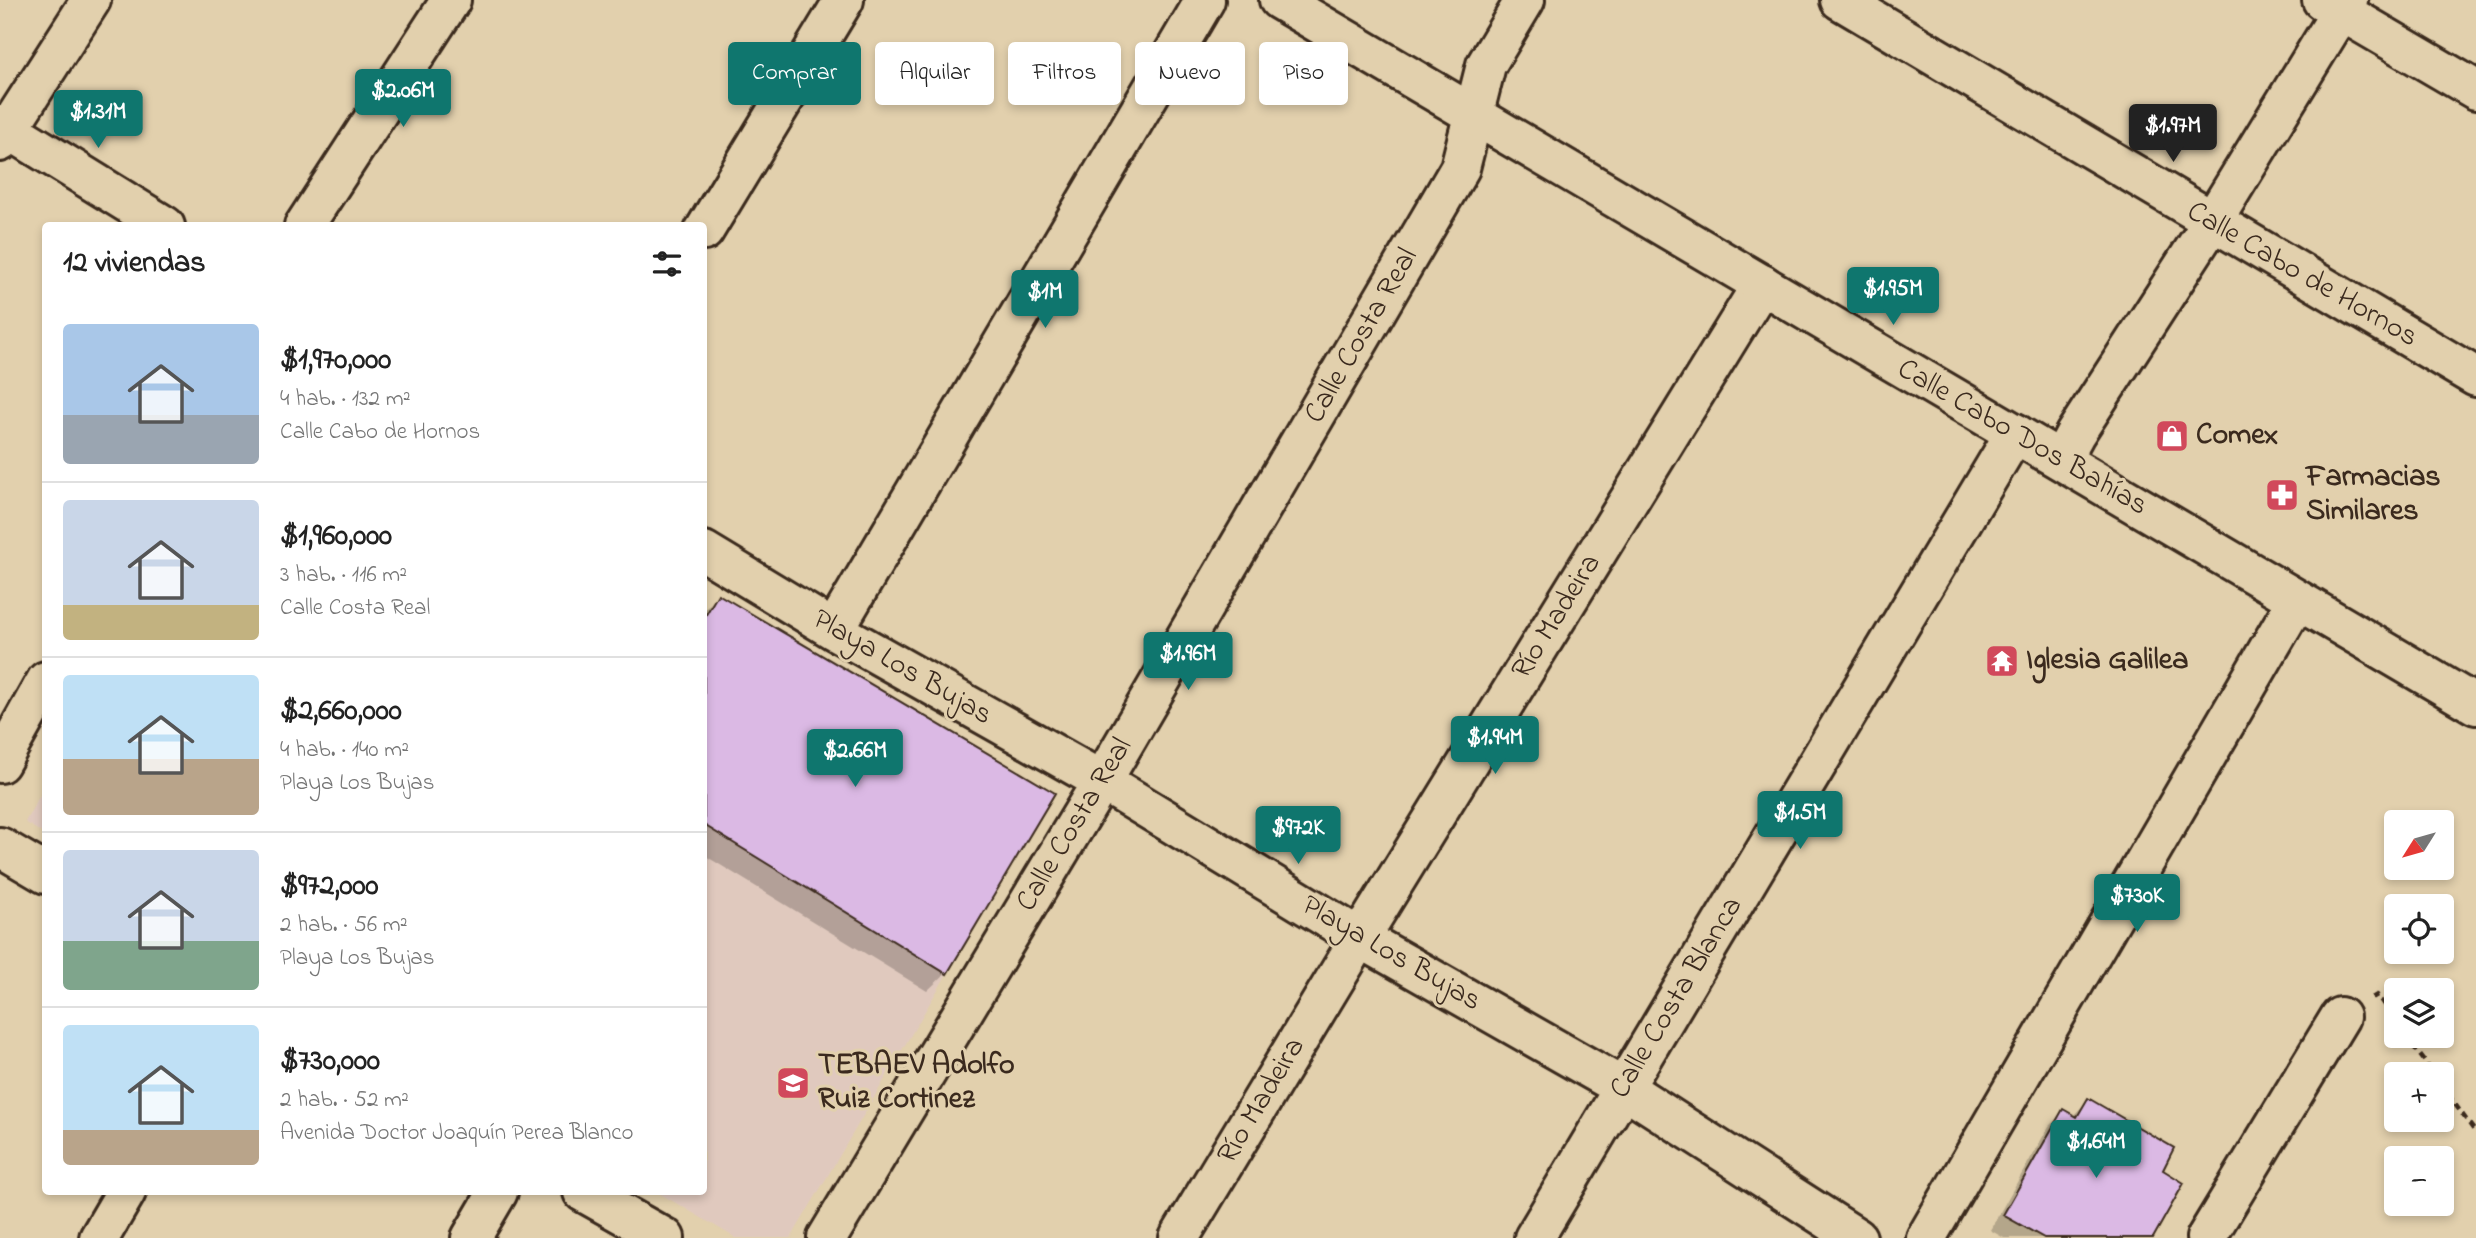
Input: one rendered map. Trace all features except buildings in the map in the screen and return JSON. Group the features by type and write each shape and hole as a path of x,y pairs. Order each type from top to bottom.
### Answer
{"street":[{"path":"91,0 2,132 158,222"},
{"path":"307,222 451,0"},
{"path":"707,226 845,0"},
{"path":"834,630 1205,0"},
{"name":"Calle Cabo Dos Bahías","path":"1279,0 2476,705"},
{"name":"Calle Costa Real","path":"827,1238 1102,781 1461,168 1486,65 1525,0"},
{"name":"Calle Cabo de Hornos","path":"1840,0 2476,377"},
{"path":"2061,460 2075,434 2212,222 2337,4 2476,90"},
{"name":"Río Madeira","path":"1179,1238 1762,284"},
{"name":"Calle Costa Blanca","path":"1534,1238 2015,433"},
{"name":"Playa Los Bujas","path":"707,553 834,630 1102,781 1360,938 1624,1088 1857,1238"},
{"path":"1926,1238 2297,600"},
{"path":"0,764 42,688"},
{"path":"0,847 42,872"},
{"path":"2206,1238 2340,1017"},
{"path":"99,1238 124,1195"},
{"path":"471,1238 496,1195"},
{"path":"588,1195 665,1238"}],"path":[{"path":"2454,1103 2476,1133"}],"shaded area":[{"path":"42,791 42,833 25,822"},
{"name":"TEBAEV Adolfo Ruiz Cortinez","path":"707,827 947,974 791,1238 736,1238 662,1195 707,1195"}],"place":[{"name":"Comex","path":"2172,436"},
{"name":"Farmacias Similares","path":"2282,495"},
{"name":"Iglesia Galilea","path":"2002,661"},
{"name":"TEBAEV Adolfo Ruiz Cortinez","path":"793,1083"}]}
